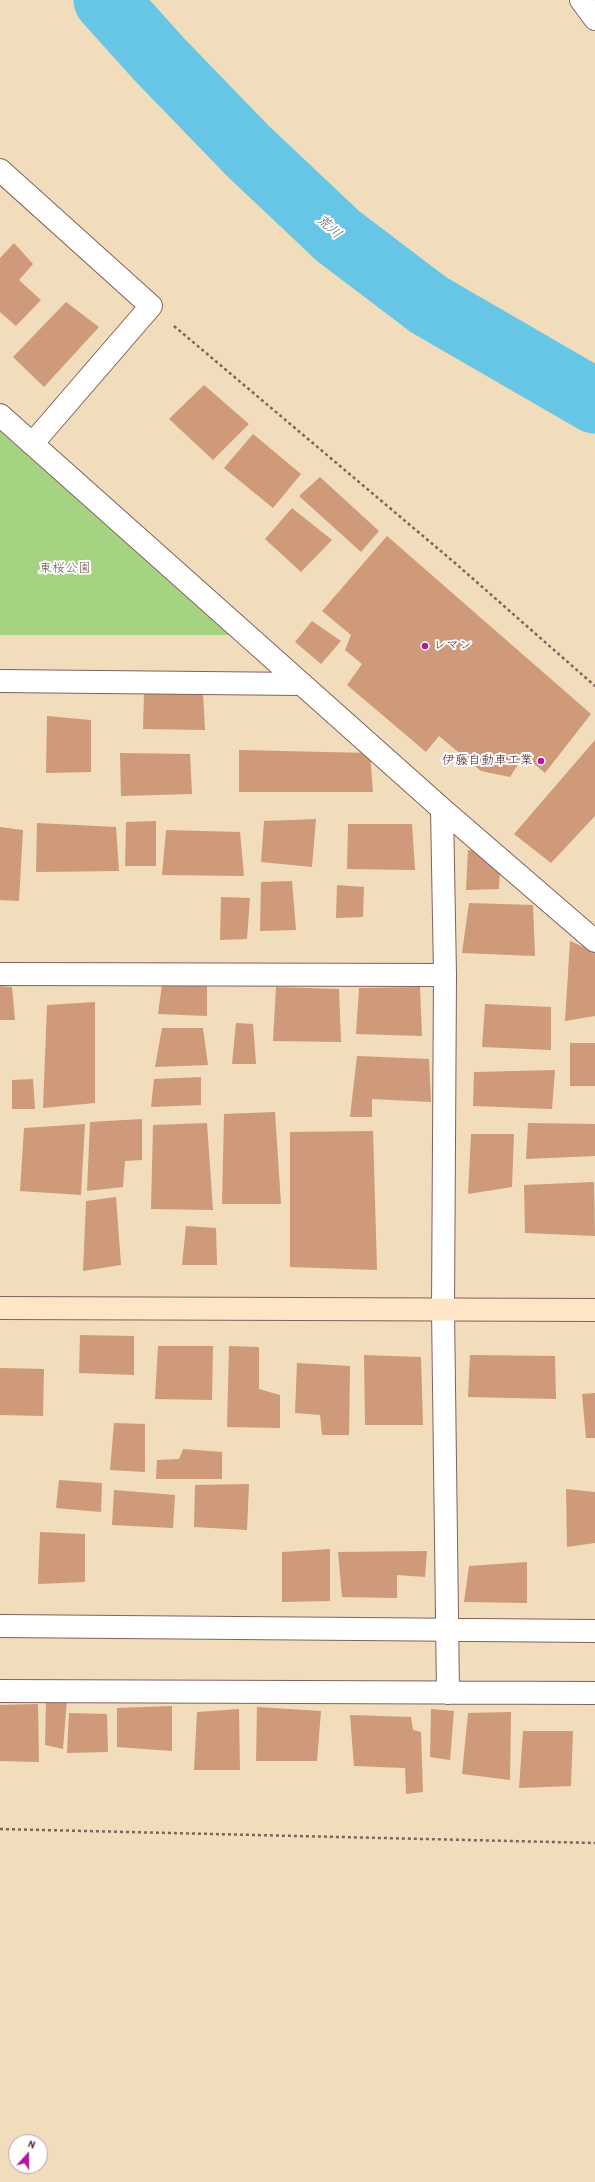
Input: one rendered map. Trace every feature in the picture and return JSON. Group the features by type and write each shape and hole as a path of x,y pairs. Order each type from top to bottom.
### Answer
{"street":[{"path":"581,0 595,19"},
{"path":"0,170 151,306 32,444"},
{"path":"0,415 442,809 595,941"},
{"path":"0,681 302,684"},
{"path":"442,809 445,975 443,1308 448,1693"},
{"path":"0,974 445,975"},
{"path":"0,1308 443,1308 595,1310"},
{"path":"0,1626 595,1631"},
{"path":"0,1691 595,1693"}],"path":[{"path":"151,306 455,563 595,686"},
{"path":"0,1829 595,1843"}],"green space":[{"name":"東桜公園","path":"0,424 235,635 0,635"}],"building":[{"path":"14,243 33,264 19,280 41,300 16,326 0,312 0,258"},
{"path":"66,302 99,327 44,387 13,357"},
{"path":"204,385 249,424 213,460 169,419"},
{"path":"253,434 301,474 273,508 224,468"},
{"path":"320,477 379,531 361,552 299,496"},
{"path":"292,508 332,540 301,572 265,539"},
{"path":"387,536 591,714 545,773 524,755 510,777 481,771 439,736 426,752 347,685 362,664 345,650 351,635 322,611"},
{"path":"312,621 341,641 321,664 295,642"},
{"path":"144,693 203,693 205,730 143,729"},
{"path":"47,716 91,720 91,772 46,773"},
{"path":"595,740 595,816 551,863 514,834"},
{"path":"239,750 370,753 373,792 239,792"},
{"path":"120,753 190,754 192,794 121,796"},
{"path":"316,819 312,867 261,862 264,821"},
{"path":"156,821 156,866 125,866 126,822"},
{"path":"37,823 116,827 119,871 36,872"},
{"path":"348,824 412,824 415,870 347,869"},
{"path":"0,827 23,830 19,901 0,900"},
{"path":"166,830 240,832 244,876 162,875"},
{"path":"468,850 480,851 500,868 499,889 466,890"},
{"path":"292,881 296,930 260,931 261,882"},
{"path":"337,885 364,887 363,917 336,918"},
{"path":"221,897 250,898 247,939 220,940"},
{"path":"469,903 533,905 535,956 462,953"},
{"path":"570,941 595,952 595,1016 565,1021"},
{"path":"207,983 207,1016 158,1014 162,985"},
{"path":"0,986 12,987 15,1020 0,1020"},
{"path":"276,987 339,989 341,1042 273,1041"},
{"path":"420,987 422,1036 356,1034 359,988"},
{"path":"95,1002 95,1103 43,1108 47,1005"},
{"path":"485,1004 551,1007 551,1050 482,1047"},
{"path":"236,1023 253,1024 256,1064 232,1064"},
{"path":"162,1028 203,1028 208,1065 155,1067"},
{"path":"570,1043 595,1043 595,1086 570,1086"},
{"path":"357,1056 429,1059 431,1102 372,1099 372,1117 350,1117"},
{"path":"555,1070 552,1109 473,1106 474,1072"},
{"path":"201,1077 201,1105 151,1107 154,1079"},
{"path":"33,1079 35,1109 12,1109 12,1080"},
{"path":"275,1112 281,1204 222,1204 224,1114"},
{"path":"142,1119 142,1160 125,1161 123,1187 87,1191 90,1122"},
{"path":"207,1123 213,1210 151,1209 153,1125"},
{"path":"528,1123 595,1124 595,1156 526,1159"},
{"path":"85,1124 81,1195 20,1191 24,1128"},
{"path":"373,1131 377,1270 290,1267 290,1132"},
{"path":"471,1134 514,1134 512,1187 468,1194"},
{"path":"594,1182 595,1236 525,1233 524,1185"},
{"path":"116,1197 121,1265 83,1271 86,1201"},
{"path":"186,1226 216,1228 217,1265 182,1265"},
{"path":"80,1335 134,1336 134,1375 79,1373"},
{"path":"158,1346 213,1346 212,1400 155,1399"},
{"path":"229,1346 259,1347 259,1389 280,1395 280,1428 227,1427"},
{"path":"364,1355 421,1357 423,1425 365,1425"},
{"path":"470,1355 555,1356 556,1399 468,1397"},
{"path":"297,1363 350,1366 349,1435 322,1435 320,1415 295,1413"},
{"path":"0,1368 44,1369 43,1416 0,1415"},
{"path":"595,1393 595,1438 586,1438 582,1394"},
{"path":"114,1423 145,1424 145,1472 110,1470"},
{"path":"183,1449 222,1452 222,1479 156,1479 157,1460 179,1459"},
{"path":"59,1480 102,1483 101,1512 56,1508"},
{"path":"249,1484 247,1530 194,1527 195,1485"},
{"path":"566,1489 595,1492 595,1543 567,1547"},
{"path":"114,1490 175,1495 173,1528 112,1525"},
{"path":"40,1532 85,1534 85,1582 38,1584"},
{"path":"330,1549 330,1601 282,1602 282,1552"},
{"path":"427,1551 425,1577 397,1575 397,1598 342,1597 338,1552"},
{"path":"527,1562 527,1603 464,1602 469,1566"},
{"path":"67,1699 63,1749 45,1745 46,1700"},
{"path":"38,1704 39,1762 0,1761 0,1705"},
{"path":"172,1706 172,1751 117,1747 117,1708"},
{"path":"257,1707 321,1711 317,1761 256,1761"},
{"path":"239,1709 240,1770 194,1770 197,1712"},
{"path":"431,1709 454,1711 450,1760 430,1757"},
{"path":"511,1712 510,1780 462,1774 468,1713"},
{"path":"69,1713 107,1714 108,1752 67,1753"},
{"path":"350,1715 411,1717 413,1730 421,1732 423,1792 406,1794 405,1768 354,1766"},
{"path":"523,1731 573,1731 571,1786 519,1788"}],"waterway":[{"name":"荒川","path":"106,0 159,59 248,151 338,236 429,305 595,401"}],"place":[{"name":"レマン","path":"425,646"},
{"name":"伊藤自動車工業","path":"541,761"}]}
